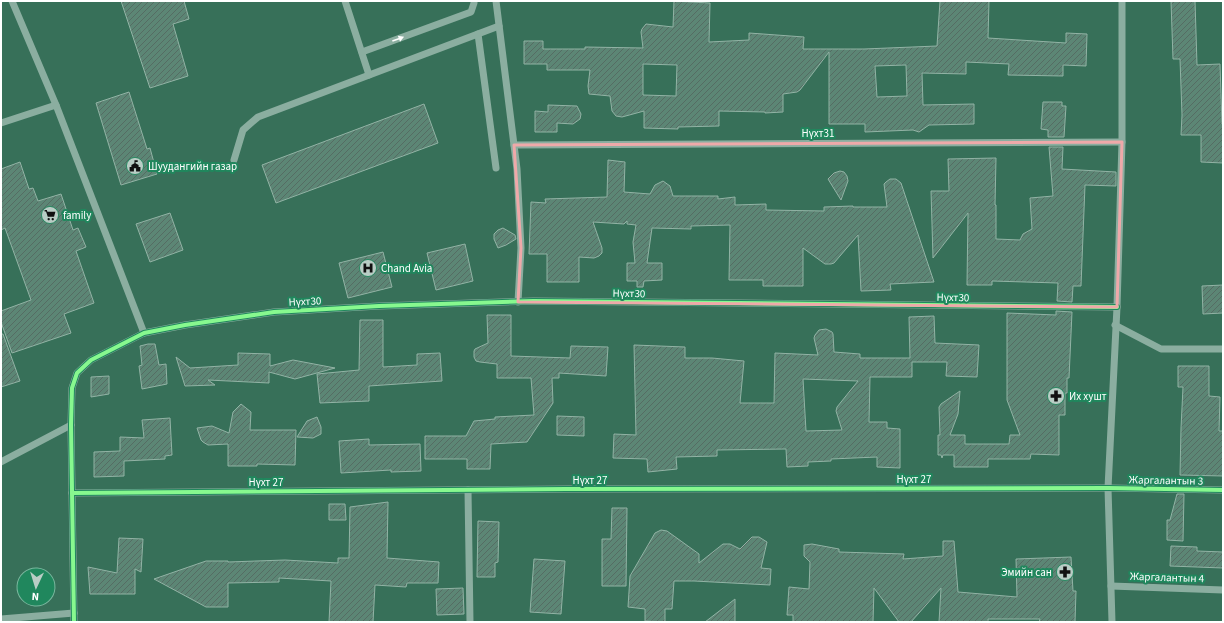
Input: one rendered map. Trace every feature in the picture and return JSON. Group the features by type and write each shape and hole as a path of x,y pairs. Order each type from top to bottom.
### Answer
{"street":[{"path":"12,1 56,105 144,333"},
{"path":"344,1 369,75"},
{"path":"362,52 471,12 474,1"},
{"path":"496,1 517,169 521,248 518,302"},
{"path":"1112,622 1108,488 1117,307 1122,142 1122,1"},
{"path":"234,160 244,130 258,117 499,26"},
{"path":"478,34 496,168"},
{"path":"1,123 56,105"},
{"name":"Нүхт31","path":"514,145 1122,142"},
{"name":"Нүхт30","path":"74,622 71,425 72,388 77,373 91,360 144,333 185,325 274,312 379,306 533,301 1117,307"},
{"path":"1115,325 1162,349 1223,350"},
{"path":"1,462 71,425"},
{"name":"Жаргалантын 3","path":"1108,488 1223,490"},
{"name":"Нүхт 27","path":"72,493 1108,488"},
{"path":"468,490 470,622"},
{"name":"Жаргалантын 4","path":"1111,586 1223,590"},
{"path":"1,619 74,613"}],"highlighted area":[{"path":"1122,142 1117,307 518,302 521,248 514,145"}],"building":[{"path":"121,1 184,1 189,19 173,24 188,76 150,88"},
{"path":"674,1 710,3 709,42 749,40 749,33 804,37 803,49 864,49 937,46 940,1 989,1 988,38 1066,43 1066,33 1087,34 1086,66 1063,65 1063,76 1008,75 1009,64 966,62 966,74 922,73 923,105 974,104 974,124 929,125 919,132 913,130 865,132 865,124 829,124 829,52 800,90 797,92 783,94 783,112 765,113 719,111 719,126 678,127 678,129 644,128 644,111 622,117 616,116 612,111 610,96 589,94 588,86 590,70 547,70 547,64 524,64 524,41 543,41 543,49 585,49 585,47 643,48 641,32 646,24 673,27","holes":["643,64 677,65 676,96 643,95","906,65 907,96 877,97 875,66"]},
{"path":"1171,1 1195,1 1197,65 1220,64 1223,163 1201,162 1201,135 1181,135 1182,115 1180,59 1173,59"},
{"path":"129,92 147,149 150,148 157,174 121,185 96,103"},
{"path":"1043,102 1062,102 1062,106 1066,106 1064,137 1048,137 1048,130 1041,129"},
{"path":"424,104 438,143 276,203 262,165"},
{"path":"548,105 577,106 581,114 580,119 573,124 557,123 557,132 535,132 535,111 548,112"},
{"path":"1049,147 1063,147 1062,169 1116,172 1116,186 1085,185 1081,286 1073,286 1072,302 1057,301 1058,283 992,281 992,285 967,285 968,213 933,258 931,191 949,191 948,159 996,158 996,239 1020,240 1023,234 1032,229 1030,198 1053,196"},
{"path":"608,160 625,162 624,192 650,194 655,185 663,181 670,186 673,196 718,196 718,199 735,197 735,205 766,204 766,210 824,211 824,207 887,207 884,184 890,179 896,179 901,183 934,282 890,284 891,290 861,291 858,235 834,263 831,264 825,264 803,248 803,286 763,286 763,280 729,280 730,225 691,226 691,229 652,228 647,263 662,263 662,280 644,281 643,287 637,287 637,281 627,281 627,263 635,263 633,242 636,225 627,224 627,221 624,224 593,222 602,248 602,253 594,258 579,257 579,282 547,282 547,254 529,254 531,202 546,203 545,199 607,197"},
{"path":"20,162 29,189 33,188 38,201 61,194 73,230 78,228 86,247 76,251 94,303 64,314 71,333 12,353 1,322 1,311 31,300 5,228 1,230 1,169"},
{"path":"840,171 844,172 848,181 841,200 828,179 834,173"},
{"path":"170,213 183,250 150,262 136,224"},
{"path":"503,228 515,235 516,239 498,248 494,239 494,234"},
{"path":"465,244 473,281 436,290 427,253"},
{"path":"383,252 392,287 348,298 339,263"},
{"path":"1223,285 1223,313 1203,314 1202,286"},
{"path":"1056,311 1072,312 1069,378 1067,378 1067,393 1065,393 1065,415 1059,415 1059,455 1031,454 1030,459 988,459 988,467 954,467 954,455 943,455 942,458 941,455 938,455 938,435 940,435 939,407 960,391 958,414 950,435 965,435 965,444 1009,444 1010,435 1020,435 1007,400 1007,313 1056,315"},
{"path":"487,315 511,315 511,356 570,358 571,346 608,347 606,376 559,373 559,378 552,378 553,403 527,442 491,444 490,469 467,469 467,459 425,459 425,436 466,436 474,421 495,419 495,417 534,415 531,378 497,378 497,364 476,361 474,357 475,349 488,343"},
{"path":"934,316 935,343 979,345 977,377 946,376 947,362 912,362 912,377 870,377 869,422 887,422 887,428 900,429 900,468 877,467 877,457 831,459 831,461 808,462 808,466 787,467 786,449 717,450 717,456 676,457 677,469 648,472 647,459 613,458 614,434 636,435 634,345 685,347 685,358 712,358 744,361 740,403 774,403 775,353 818,355 814,338 819,330 826,329 833,334 834,352 860,354 860,358 910,358 909,317","holes":["803,379 858,381 837,407 836,411 842,430 806,431"]},
{"path":"360,320 383,320 383,367 417,365 417,354 440,353 442,381 369,386 369,401 320,403 317,374 359,370"},
{"path":"1,334 3,334 20,381 1,387"},
{"path":"155,344 159,365 166,364 167,384 142,389 139,366 142,365 140,346"},
{"path":"238,353 270,354 270,366 293,360 335,368 295,379 269,372 269,383 208,380 215,385 185,386 176,357 190,368 238,365"},
{"path":"1178,366 1209,366 1209,396 1220,397 1219,431 1223,431 1223,476 1180,475 1183,387 1178,387"},
{"path":"109,376 109,394 91,397 91,377"},
{"path":"241,404 251,412 250,430 296,430 295,465 257,464 257,466 228,466 228,444 208,445 201,440 197,428 212,426 229,433 233,412"},
{"path":"557,416 584,417 584,436 557,435"},
{"path":"317,417 321,427 321,434 313,438 297,437 307,421"},
{"path":"170,418 172,455 165,456 165,459 124,461 124,476 94,477 94,452 120,451 120,437 144,438 142,420"},
{"path":"369,439 369,445 420,444 421,471 391,472 391,470 341,473 339,441"},
{"path":"1177,494 1184,494 1183,541 1167,540 1167,520 1170,520"},
{"path":"388,502 387,558 439,562 438,583 407,583 406,587 375,585 373,622 329,622 331,581 279,578 279,582 228,583 228,607 206,607 154,579 206,561 228,562 285,560 338,563 338,558 349,558 350,507"},
{"path":"329,504 345,504 346,520 329,520"},
{"path":"612,508 627,508 626,586 602,586 602,539 611,539"},
{"path":"478,521 499,522 498,562 495,563 495,577 477,577"},
{"path":"661,530 667,531 699,554 699,563 723,544 730,544 740,549 752,537 759,537 767,542 761,568 771,569 770,585 674,581 672,609 665,609 665,622 645,621 645,609 628,607 630,576 655,533"},
{"path":"119,538 143,539 141,572 135,569 135,594 90,594 88,567 117,573"},
{"path":"943,541 954,541 958,592 1017,597 1016,559 1071,557 1073,591 1076,591 1075,622 1039,622 1040,619 988,619 988,622 939,622 941,588 911,622 899,622 874,588 873,622 793,622 793,615 787,615 789,587 809,589 810,562 804,556 804,545 812,544 839,549 839,552 904,554 903,559 943,556"},
{"path":"1171,546 1197,547 1197,551 1223,552 1223,568 1170,566"},
{"path":"534,559 565,561 561,614 530,612"},
{"path":"463,588 464,614 437,615 436,589"},
{"path":"735,599 735,622 705,622"}],"cycle path":[{"path":"74,622 71,425 72,388 77,373 91,360 144,333 185,325 274,312 379,306 533,301 1117,307"},
{"path":"72,493 566,489 1108,488 1223,490"}],"place":[{"name":"Шуудангийн газар","path":"135,166"},
{"name":"family","path":"50,215"},
{"name":"Chand Avia","path":"368,268"},
{"name":"Их хушт","path":"1056,396"},
{"name":"Эмийн сан","path":"1065,572"}]}
